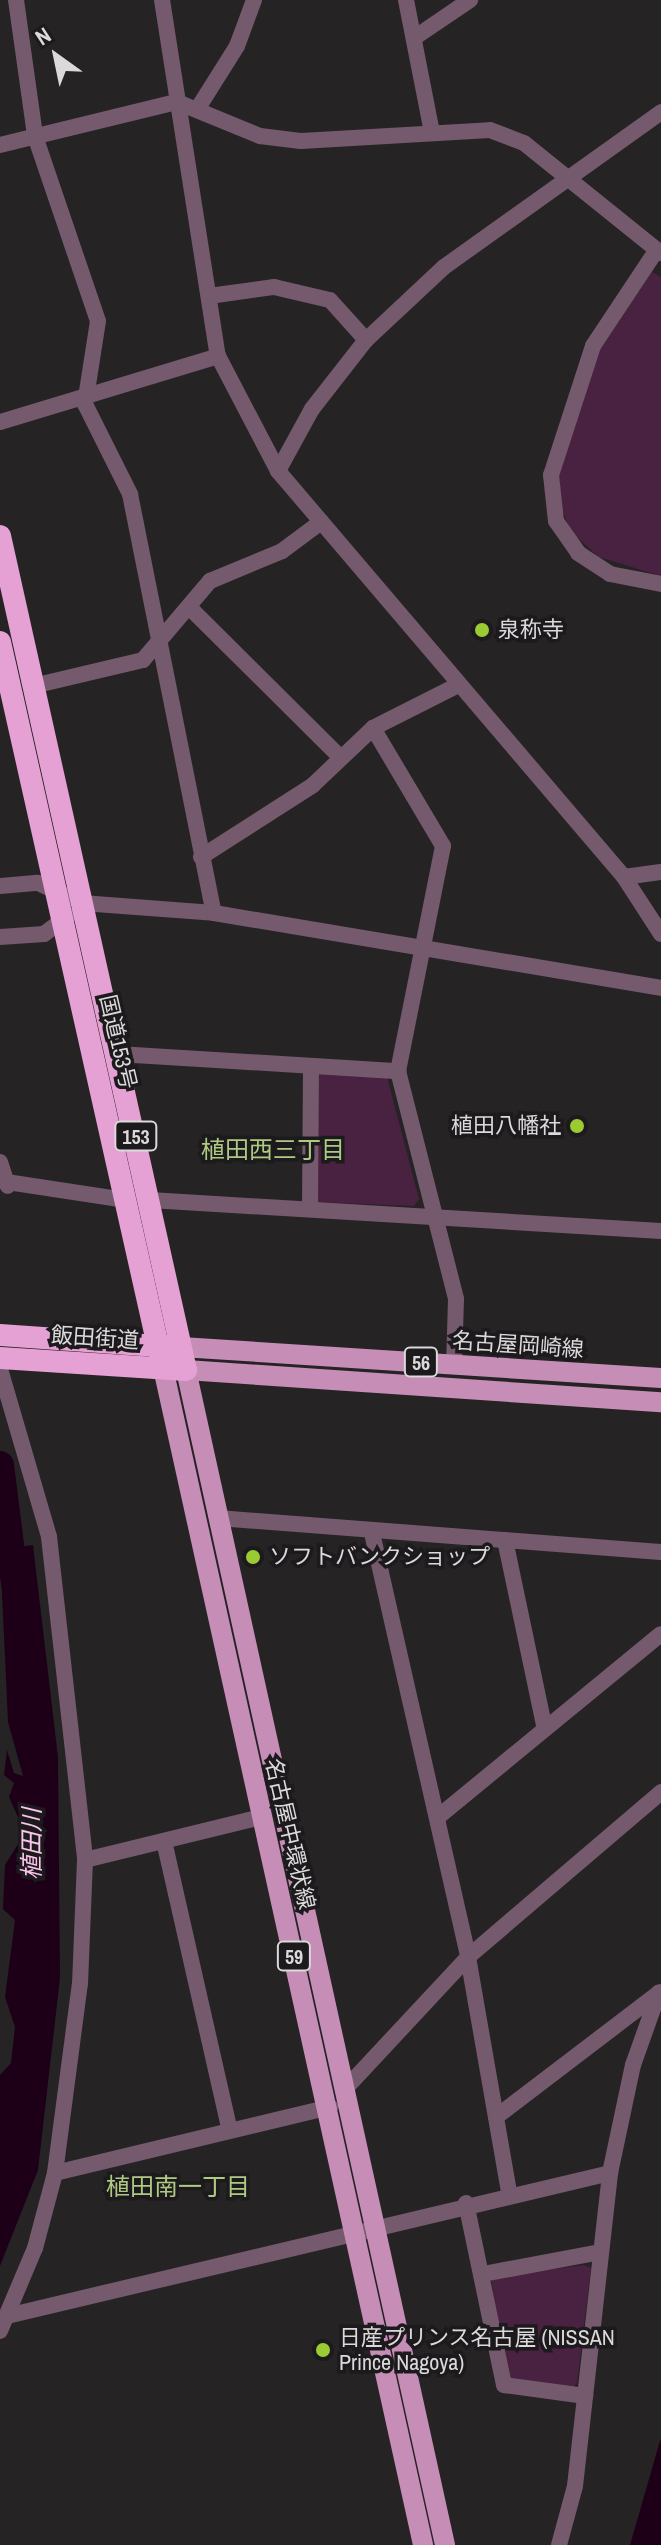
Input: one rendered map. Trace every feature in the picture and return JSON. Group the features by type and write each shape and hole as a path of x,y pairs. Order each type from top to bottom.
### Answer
{"highway":[{"name":"国道153号","path":"0,536 14,687 54,893 160,1358"},
{"name":"国道153号","path":"0,642 82,903 186,1370"},
{"path":"0,1335 160,1358 181,1347"},
{"name":"飯田街道","path":"0,1358 160,1358 186,1370"}],"main road":[{"name":"名古屋岡崎線","path":"181,1347 661,1378"},
{"name":"名古屋中環状線","path":"160,1358 261,1817 330,2107 445,2545"},
{"name":"名古屋中環状線","path":"186,1370 345,2089 364,2228 423,2545"},
{"name":"56","path":"186,1370 661,1402"}],"street":[{"path":"16,0 35,136 98,321 84,392 130,494 162,635 201,857 214,913"},
{"path":"162,0 218,356 278,471 624,877 661,934"},
{"path":"198,108 237,46 254,0"},
{"path":"394,0 406,0 432,132"},
{"path":"414,38 470,0"},
{"path":"0,145 177,102 198,108 260,136 301,141 490,130 524,143 658,252 593,346 551,475 556,521 578,553 610,574 661,584"},
{"path":"278,471 312,409 366,340 444,267 661,112"},
{"path":"209,296 274,287 330,300 366,340"},
{"path":"0,422 84,392 218,356"},
{"path":"14,687 143,660 210,581 282,551 321,522"},
{"path":"190,608 341,758"},
{"path":"201,857 313,785 373,728 460,684"},
{"path":"373,728 443,846 398,1071 456,1299 454,1365"},
{"path":"624,877 661,872"},
{"path":"0,886 38,883 54,893 82,903 214,913 661,988"},
{"path":"0,937 44,934 82,903"},
{"path":"118,1054 398,1071"},
{"path":"310,1209 311,1066"},
{"path":"0,1162 4,1183 125,1200"},
{"path":"150,1200 661,1231"},
{"path":"0,1369 49,1537 85,1860 80,1983 55,2173 4,2324"},
{"path":"218,1518 372,1533 661,1552"},
{"path":"372,1533 468,1957 509,2193"},
{"path":"505,1540 545,1729"},
{"path":"438,1817 661,1634"},
{"path":"345,2089 468,1957 661,1792"},
{"path":"85,1860 261,1817"},
{"path":"164,1841 230,2131"},
{"path":"496,2117 660,1991"},
{"path":"559,2545 575,2486 610,2173 633,2065 660,1991"},
{"path":"55,2173 330,2107"},
{"path":"4,2324 364,2228 509,2193 610,2173"},
{"path":"466,2203 504,2385 585,2396"},
{"path":"483,2274 600,2252"}],"shaded area":[{"path":"652,272 661,277 661,576 599,557 572,533 557,499 557,462 600,350"},
{"path":"318,1072 387,1077 419,1199 414,1206 316,1202"},
{"path":"584,2265 591,2268 577,2383 571,2390 506,2380 491,2278"}],"water":[{"path":"33,1545 58,1757 60,1978 38,2170 0,2266 0,2075 11,2063 15,2027 5,1997 15,1920 3,1909 5,1865 25,1833 9,1797 14,1783 4,1775 7,1750 14,1773 23,1776 8,1722 0,1550"},
{"path":"660,2441 661,2545 630,2545"}],"waterway":[{"name":"植田川","path":"0,1465 15,1584"}],"place":[{"name":"泉称寺","path":"482,630"},
{"name":"植田八幡社","path":"577,1126"},
{"name":"ソフトバンクショップ","path":"253,1557"},
{"name":"日産プリンス名古屋 (NISSAN Prince Nagoya)","path":"323,2350"}],"district":[{"name":"植田西三丁目","path":"273,1150"},
{"name":"植田南一丁目","path":"178,2187"}]}
